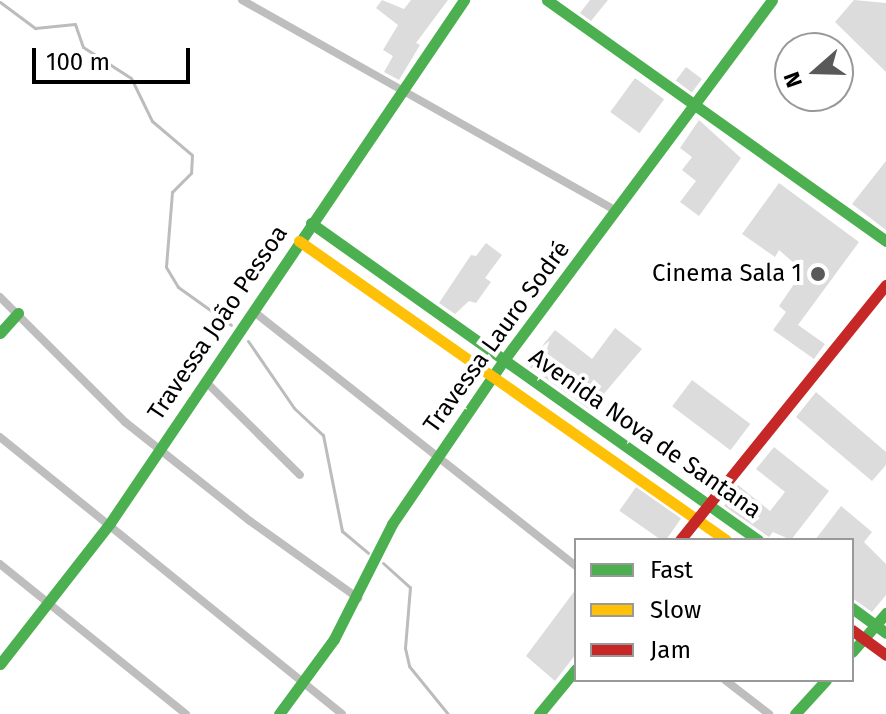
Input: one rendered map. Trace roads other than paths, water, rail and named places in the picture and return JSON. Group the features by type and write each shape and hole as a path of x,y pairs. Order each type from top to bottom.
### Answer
{"street":[{"path":"242,0 617,211"},
{"name":"Travessa João Pessoa","path":"0,664 110,523 464,0"},
{"path":"547,0 886,241"},
{"name":"Travessa Lauro Sodré","path":"279,714 358,598 380,545 503,361 772,0"},
{"name":"Avenida Nova de Santana","path":"311,223 755,538"},
{"name":"Avenida Nova de Santana","path":"299,241 723,538"},
{"path":"682,538 886,285"},
{"path":"0,297 103,403 358,598"},
{"path":"416,322 427,307"},
{"path":"253,311 436,459 574,564"},
{"path":"0,333 18,313"},
{"path":"206,382 300,475"},
{"path":"0,437 110,523 342,714"},
{"path":"604,454 614,439"},
{"path":"641,480 651,465"},
{"path":"0,564 186,714"},
{"path":"854,609 881,629"},
{"path":"854,650 864,639 881,629 886,613"},
{"path":"854,632 886,655"},
{"path":"539,714 574,671"},
{"path":"728,682 769,714"},
{"path":"795,714 824,682"}],"waterway":[{"path":"0,2 35,28 75,24 83,47 131,78 152,121 192,155 191,173 172,192 166,267 178,287 231,325"},
{"path":"248,341 294,408 323,435 342,531 368,553"},
{"path":"383,563 410,587 405,648 409,666 448,714"}],"place":[{"name":"Cinema Sala 1","path":"818,274"}]}
